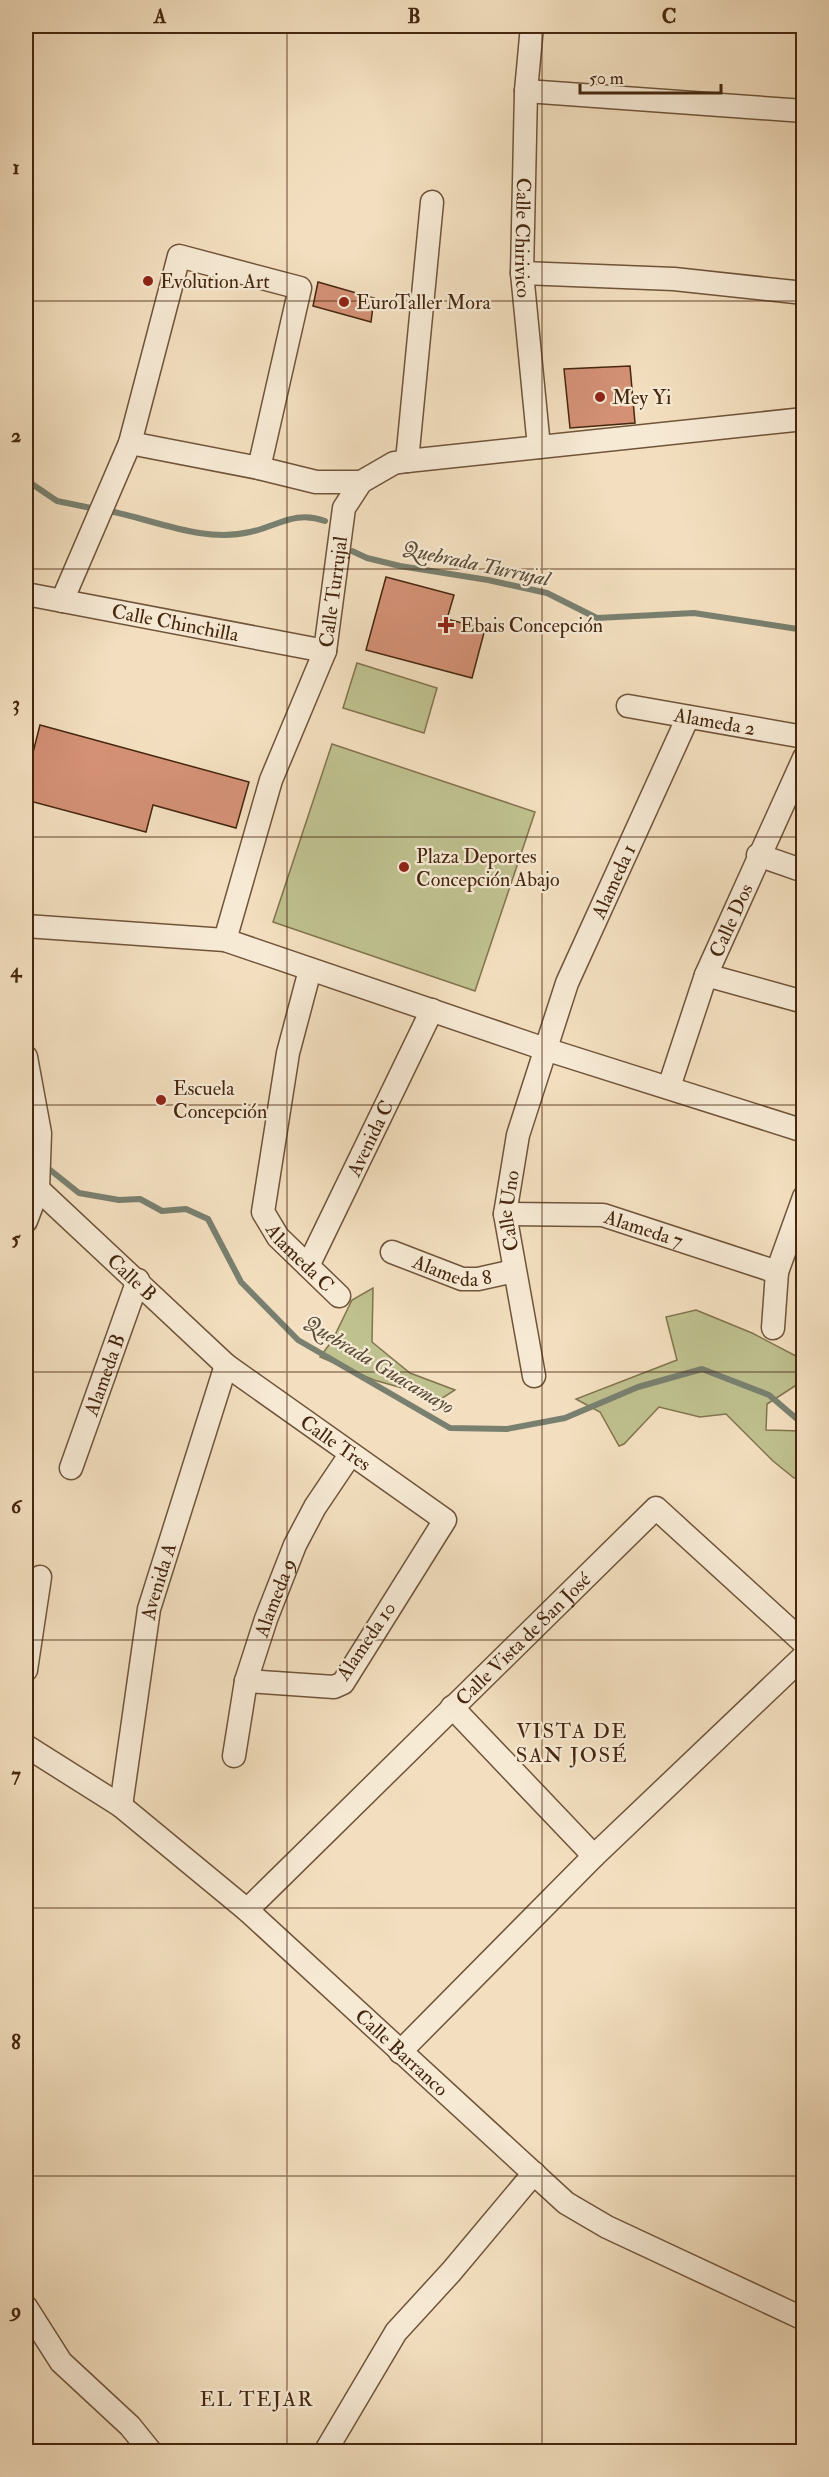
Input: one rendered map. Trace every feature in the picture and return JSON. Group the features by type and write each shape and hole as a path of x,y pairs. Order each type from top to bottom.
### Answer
{"street":[{"name":"Calle Chirivico","path":"532,26 526,91 522,273 539,447"},
{"path":"526,91 804,111"},
{"path":"407,461 432,202"},
{"path":"62,601 130,443 179,256 300,288 259,468"},
{"path":"522,273 674,279 804,293"},
{"name":"Calle Turrujal","path":"225,940 271,780 325,651 338,535 344,508 361,482 394,464 407,461 804,419"},
{"path":"130,443 259,468 316,482 361,482"},
{"name":"Calle Chinchilla","path":"26,594 325,651"},
{"name":"Alameda 2","path":"628,706 804,737"},
{"name":"Alameda 1","path":"545,1049 567,983 688,717"},
{"name":"Calle Dos","path":"669,1087 706,975 758,855 804,758"},
{"path":"758,855 804,871"},
{"path":"26,926 225,940 545,1049 804,1131"},
{"name":"Alameda C","path":"310,970 288,1053 263,1212 278,1237 339,1296"},
{"path":"706,975 804,1002"},
{"name":"Avenida C","path":"308,1266 432,1010"},
{"name":"Calle Uno","path":"534,1376 505,1214 518,1135 545,1049"},
{"path":"26,1057 40,1133 38,1189 26,1221"},
{"name":"Calle B","path":"38,1189 138,1280 226,1365"},
{"path":"772,1329 777,1272 804,1197"},
{"name":"Alameda 7","path":"505,1214 603,1215 777,1272"},
{"name":"Alameda 8","path":"392,1252 462,1279 478,1279 514,1271"},
{"name":"Alameda B","path":"71,1468 138,1280"},
{"name":"Calle Tres","path":"226,1365 350,1455 445,1520"},
{"name":"Avenida A","path":"121,1806 149,1609 226,1365"},
{"name":"Alameda 9","path":"234,1756 246,1681 266,1619 296,1545 315,1506 350,1455"},
{"name":"Calle Vista de San José","path":"247,1910 656,1508 804,1643"},
{"name":"Alameda 10","path":"246,1681 334,1687 343,1683 445,1520"},
{"path":"26,1670 40,1577"},
{"path":"400,2052 594,1856 804,1656"},
{"path":"452,1707 594,1856"},
{"name":"Calle Barranco","path":"26,1746 121,1806 247,1910 566,2203 607,2227 804,2319"},
{"path":"325,2451 396,2331 451,2272 534,2173"},
{"path":"26,2307 61,2362 130,2426 151,2451"}],"green space":[{"path":"357,663 437,688 424,733 343,708"},
{"name":"Plaza Deportes Concepción Abajo","path":"332,744 535,812 475,991 273,922"},
{"path":"373,1288 372,1342 410,1373 455,1390 441,1399 374,1380 320,1357 332,1341 352,1300"},
{"path":"696,1310 752,1333 796,1356 798,1384 767,1404 766,1430 803,1431 803,1477 794,1478 773,1461 726,1414 700,1417 659,1407 624,1444 619,1446 600,1412 576,1399 677,1360 666,1317"}],"building":[{"name":"EuroTaller Mora","path":"318,282 374,298 371,322 313,306"},
{"name":"Mey Yi","path":"630,366 635,423 570,428 564,369"},
{"name":"Ebais Concepción","path":"386,577 454,595 447,619 485,629 472,678 366,650"},
{"path":"40,725 249,782 236,828 153,805 146,832 26,800 26,780"}],"waterway":[{"name":"Quebrada Turrujal","path":"26,480 57,501 91,508"},
{"name":"Quebrada Turrujal","path":"109,511 179,529 215,535 250,532 295,518 305,517 325,521"},
{"name":"Quebrada Turrujal","path":"352,551 367,558 400,566 488,580 547,593 597,618 694,613 804,630"},
{"name":"Quebrada Guacamayo","path":"44,1165 79,1193 119,1200 140,1199 162,1211 186,1209 208,1219 241,1282 298,1340 450,1428 507,1429 565,1418 638,1387 702,1369 769,1395 804,1425"}],"place":[{"name":"Evolution Art","path":"148,281"},
{"name":"EuroTaller Mora","path":"344,302"},
{"name":"Mey Yi","path":"600,397"},
{"name":"Ebais Concepción","path":"446,625"},
{"name":"Plaza Deportes Concepción Abajo","path":"404,867"},
{"name":"Escuela Concepción","path":"161,1100"}],"district":[{"name":"VISTA DE SAN JOSÉ","path":"572,1743"},
{"name":"EL TEJAR","path":"257,2399"}]}
